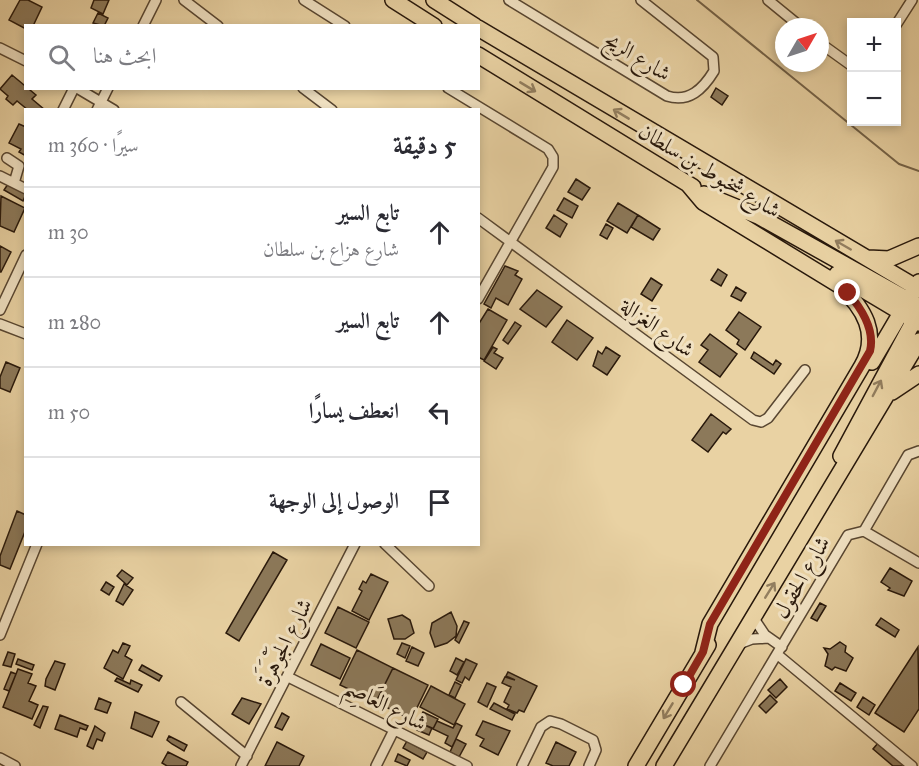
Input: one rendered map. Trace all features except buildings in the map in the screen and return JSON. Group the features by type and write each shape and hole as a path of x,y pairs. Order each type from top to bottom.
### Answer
{"main road":[{"path":"393,0 431,24"},
{"name":"شارع شخبوط بن سلطان","path":"434,0 472,24"},
{"name":"شارع شخبوط بن سلطان","path":"480,29 866,258 914,307"},
{"name":"شارع شخبوط بن سلطان","path":"480,56 704,194 914,307"},
{"path":"687,183 703,202 839,285 851,297 866,322 871,340 870,351 862,366 710,624 703,652"},
{"path":"704,194 758,216 894,292 902,289 914,307"},
{"path":"866,258 889,259 919,246"},
{"path":"636,766 914,307"},
{"path":"664,766 887,395 914,307"},
{"path":"816,516 820,498 914,307"},
{"path":"887,395 919,374"}],"street":[{"path":"143,24 156,0"},
{"path":"184,0 215,24"},
{"path":"304,0 340,24"},
{"name":"شارع الريح","path":"509,0 667,96 680,99 693,95 714,71 713,57 641,0"},
{"path":"768,0 790,18"},
{"path":"901,18 912,0"},
{"path":"0,48 24,60"},
{"path":"829,49 847,62"},
{"path":"64,108 74,90"},
{"path":"78,90 99,105 107,90"},
{"path":"306,90 329,108"},
{"path":"451,90 548,149 553,157 553,167 480,295"},
{"path":"7,158 19,166 14,183"},
{"path":"0,176 24,188"},
{"name":"شارع الغَزالة","path":"480,220 753,420 761,422 768,418 804,370"},
{"path":"0,310 24,259"},
{"path":"0,324 24,333"},
{"path":"864,531 905,460 913,452 919,451"},
{"name":"شارع الحقول","path":"710,766 848,536 864,531 919,564"},
{"path":"0,635 36,546"},
{"name":"شارع الجَوْهَرَة","path":"241,766 353,546"},
{"path":"387,546 429,586"},
{"name":"شارع الحقول","path":"753,617 780,651"},
{"name":"شارع الحقول","path":"738,645 752,639 768,638"},
{"path":"780,651 912,766"},
{"name":"شارع العَاصِم","path":"288,677 467,766"},
{"path":"181,702 246,756"},
{"path":"522,766 541,727 550,721 593,740 596,750 589,766"},
{"path":"376,766 394,730"},
{"path":"0,758 15,766"}],"waterway":[{"path":"697,0 899,164 919,171"}],"route":[{"path":"684,685 703,652 710,624 870,351 871,335 866,322 848,293"}]}
